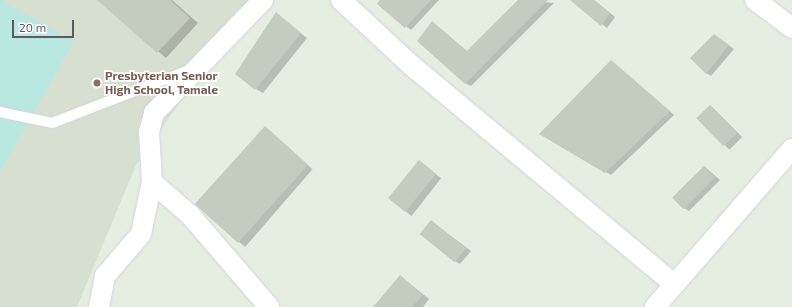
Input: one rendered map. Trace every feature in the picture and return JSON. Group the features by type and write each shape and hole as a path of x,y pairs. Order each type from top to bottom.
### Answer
{"street":[{"path":"99,307 105,276 141,234 152,182 150,122 163,101 263,0"},
{"path":"341,0 412,65 674,284"},
{"path":"755,0 792,28"},
{"path":"655,307 792,149"},
{"path":"152,182 195,220 269,307"}],"lane":[{"path":"0,112 52,123 194,69"}],"shaded area":[{"name":"Presbyterian Senior High School, Tamale","path":"0,0 251,0 136,165 77,307 0,307"},
{"path":"0,0 74,41 0,172"}],"building":[{"path":"97,0 170,0 190,18 157,53"},
{"path":"380,0 431,0 405,28 377,4"},
{"path":"518,0 548,0 465,84 417,41 432,21 467,51"},
{"path":"570,0 594,0 610,13 601,26"},
{"path":"276,12 301,33 255,90 235,74"},
{"path":"714,34 729,45 706,74 690,58"},
{"path":"611,60 670,111 605,173 539,134"},
{"path":"710,105 737,133 723,146 696,118"},
{"path":"265,126 308,165 238,243 195,204"},
{"path":"419,160 436,174 405,212 388,198"},
{"path":"704,166 715,177 683,209 672,198"},
{"path":"431,220 466,248 455,262 420,234"},
{"path":"400,275 423,295 412,307 373,307"}],"place":[{"name":"Presbyterian Senior High School, Tamale","path":"97,83"}]}
